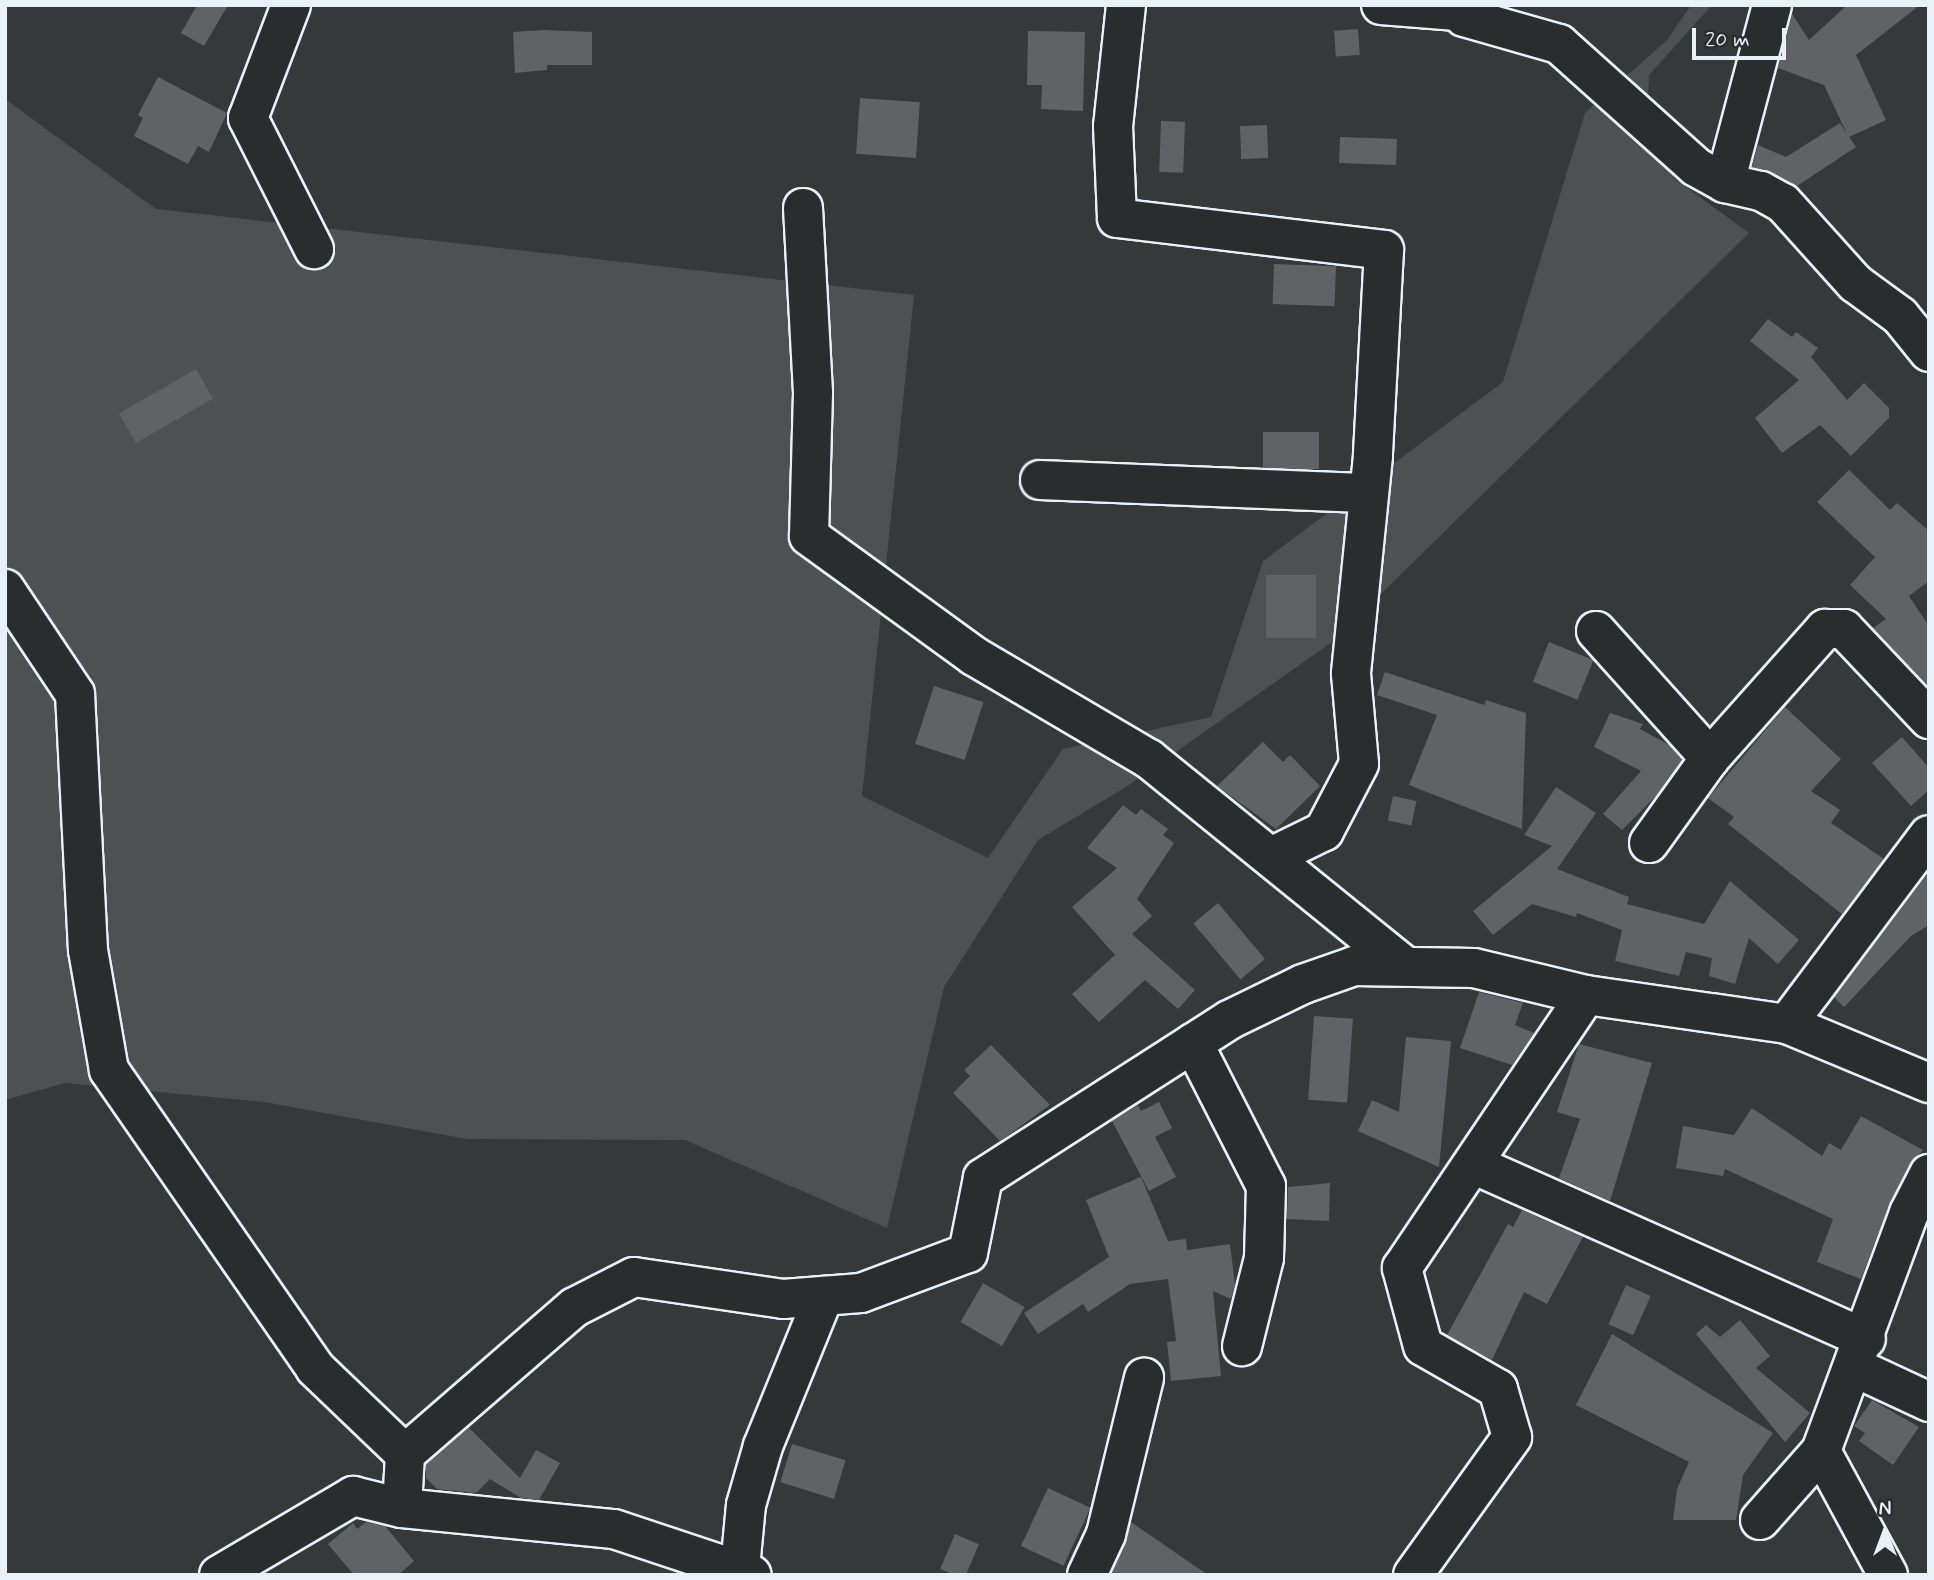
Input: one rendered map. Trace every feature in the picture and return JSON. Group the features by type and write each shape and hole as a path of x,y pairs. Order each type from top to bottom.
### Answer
{"street":[{"path":"291,5 248,118 314,249"},
{"path":"1126,5 1113,127 1117,218 1384,250 1369,493 1352,674 1359,764 1324,831 1273,856"},
{"path":"1381,5 1456,8 1559,44 1696,167 1724,183 1761,191 1783,203 1855,283 1917,333 1929,352"},
{"path":"1724,183 1772,5"},
{"path":"803,208 813,393 809,536 974,656 1149,759 1273,856 1402,964"},
{"path":"1040,480 1369,493"},
{"path":"5,589 75,694 88,950 109,1070 315,1368 405,1454"},
{"path":"1649,843 1710,758 1825,629 1837,626 1929,719"},
{"path":"1596,631 1710,758"},
{"path":"1787,1024 1929,835"},
{"path":"402,1508 405,1454 575,1307 634,1277 783,1299 861,1293 968,1253 983,1178 1193,1043 1303,984 1354,966 1402,964 1474,968 1586,995 1787,1024 1929,1083"},
{"path":"1413,1575 1512,1437 1497,1389 1423,1346 1402,1269 1586,995"},
{"path":"1193,1043 1266,1186 1264,1258 1242,1346"},
{"path":"1473,1164 1860,1353 1929,1402"},
{"path":"1760,1520 1821,1451 1860,1353 1909,1213 1929,1174"},
{"path":"219,1575 353,1496 402,1508 614,1528 746,1571 746,1505 763,1446 824,1296"},
{"path":"1087,1575 1105,1534 1144,1378"},
{"path":"1821,1451 1888,1575"}],"shaded area":[{"path":"1691,5 1712,5 1649,75 1647,126 1675,179 1749,233 1332,642 1126,787 1038,840 944,987 887,1228 685,1140 467,1139 264,1102 65,1083 5,1100 5,99 156,209 914,295 862,796 988,858 1063,749 1211,717 1263,561 1503,382 1585,113 1667,40"}],"building":[{"path":"197,5 228,5 204,46 181,33"},
{"path":"1847,5 1920,5 1856,55 1886,120 1849,137 1856,147 1797,186 1752,167 1758,145 1786,157 1840,123 1847,134 1824,85 1778,68 1792,14 1809,40"},
{"path":"1358,29 1360,55 1336,57 1334,31"},
{"path":"1028,31 1085,32 1083,111 1041,109 1042,85 1027,85"},
{"path":"513,32 592,32 592,65 547,65 547,70 515,73"},
{"path":"158,77 227,113 209,152 198,146 188,164 134,136 143,118 138,115"},
{"path":"860,98 920,102 916,158 856,154"},
{"path":"1161,121 1185,122 1183,173 1159,172"},
{"path":"1267,125 1268,158 1241,159 1240,126"},
{"path":"1340,137 1397,139 1396,165 1339,163"},
{"path":"1274,264 1336,266 1335,306 1273,304"},
{"path":"1768,319 1792,337 1796,332 1818,348 1811,357 1847,400 1864,383 1889,408 1889,418 1851,456 1820,425 1782,453 1755,418 1799,380 1750,341"},
{"path":"196,369 213,398 136,443 119,414"},
{"path":"1263,432 1319,432 1319,469 1263,469"},
{"path":"1849,470 1890,510 1897,503 1929,531 1929,581 1909,596 1929,626 1929,687 1873,628 1886,619 1850,585 1875,557 1817,502"},
{"path":"1266,575 1316,575 1316,638 1266,638"},
{"path":"1549,642 1594,660 1577,700 1533,682"},
{"path":"1385,672 1484,705 1486,700 1526,713 1522,829 1409,785 1437,715 1377,695"},
{"path":"934,686 983,702 965,760 915,744"},
{"path":"1785,707 1841,759 1811,791 1840,810 1831,823 1884,859 1842,914 1728,824 1734,817 1708,798"},
{"path":"1610,713 1643,724 1640,729 1669,745 1682,760 1657,795 1622,830 1603,814 1641,771 1594,747"},
{"path":"1902,737 1929,768 1929,790 1911,806 1872,763"},
{"path":"1263,742 1283,762 1290,755 1320,786 1276,829 1217,786"},
{"path":"1556,787 1596,813 1557,869 1629,897 1627,904 1704,924 1730,881 1799,940 1778,964 1749,938 1735,984 1709,976 1712,958 1686,952 1679,976 1615,961 1622,930 1577,913 1576,917 1532,904 1493,935 1473,911 1552,846 1524,835"},
{"path":"1393,796 1416,801 1411,825 1388,820"},
{"path":"1123,805 1136,815 1141,809 1168,829 1163,835 1174,843 1137,899 1152,916 1132,934 1195,990 1178,1009 1145,980 1099,1022 1072,994 1115,955 1072,907 1117,868 1087,848"},
{"path":"1929,872 1929,925 1911,936 1844,1007 1834,997"},
{"path":"1218,903 1265,959 1240,979 1193,924"},
{"path":"1479,992 1523,1003 1515,1025 1534,1033 1512,1065 1460,1048"},
{"path":"1314,1016 1353,1019 1347,1103 1308,1100"},
{"path":"1406,1037 1451,1041 1439,1167 1358,1131 1372,1100 1399,1112"},
{"path":"1579,1044 1652,1063 1610,1201 1559,1178 1580,1119 1557,1112"},
{"path":"991,1045 1050,1105 1000,1141 953,1093 970,1076 964,1070"},
{"path":"1159,1102 1172,1128 1155,1137 1176,1177 1149,1191 1112,1121 1138,1105 1141,1111"},
{"path":"1752,1108 1822,1156 1829,1143 1841,1150 1861,1116 1923,1150 1910,1164 1890,1203 1861,1279 1817,1262 1833,1219 1725,1169 1723,1176 1676,1168 1683,1126 1734,1135"},
{"path":"1141,1177 1168,1241 1186,1239 1187,1250 1230,1244 1235,1284 1231,1299 1213,1291 1221,1376 1171,1381 1167,1342 1176,1341 1168,1279 1130,1284 1088,1312 1083,1304 1038,1334 1024,1313 1109,1257 1086,1200"},
{"path":"1330,1183 1329,1221 1287,1219 1288,1187"},
{"path":"1522,1210 1583,1237 1547,1304 1524,1292 1492,1360 1447,1335 1508,1224 1513,1227"},
{"path":"983,1283 1025,1307 1002,1346 960,1322"},
{"path":"1626,1285 1651,1296 1633,1335 1609,1324"},
{"path":"1740,1320 1770,1356 1756,1368 1810,1413 1785,1442 1696,1334 1706,1325 1720,1337"},
{"path":"1612,1334 1773,1433 1743,1475 1736,1520 1673,1520 1677,1489 1689,1462 1576,1405"},
{"path":"1872,1400 1919,1427 1893,1465 1859,1441 1865,1433 1854,1426"},
{"path":"469,1428 520,1478 536,1450 560,1463 539,1500 521,1498 490,1479 476,1493 437,1489 426,1478 426,1464"},
{"path":"792,1444 846,1460 834,1499 780,1482"},
{"path":"1048,1488 1091,1508 1064,1566 1021,1546"},
{"path":"366,1522 385,1526 414,1561 398,1575 354,1575 328,1544 353,1523 357,1529"},
{"path":"1131,1522 1208,1575 1116,1575 1112,1572"},
{"path":"955,1534 979,1544 966,1575 954,1575 940,1569"}]}
